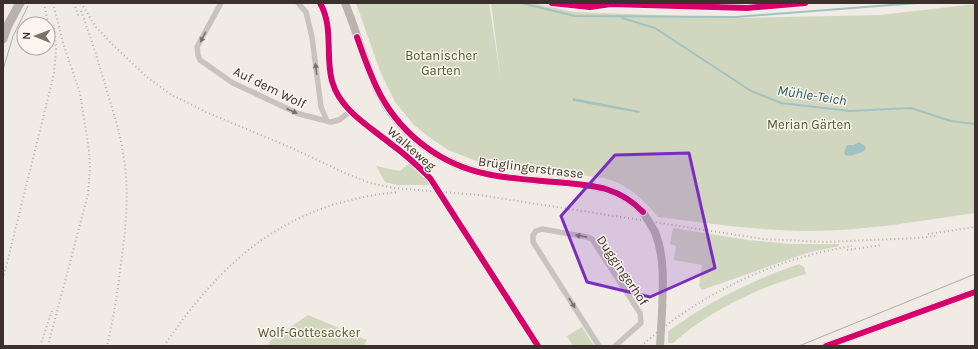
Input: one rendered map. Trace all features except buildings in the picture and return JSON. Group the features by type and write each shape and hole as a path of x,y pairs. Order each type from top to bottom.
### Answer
{"main road":[{"path":"3,39 8,25 20,3"},
{"name":"Brüglingerstrasse","path":"346,5 381,96 395,118 404,128 432,152 457,165 488,175 603,187 626,197 643,212 655,232 661,257 662,312 660,346"},
{"path":"826,346 975,292"}],"street":[{"name":"Auf dem Wolf","path":"221,3 197,47 200,60 233,83 299,114 327,121"},
{"name":"Auf dem Wolf","path":"298,3 306,12 312,37 321,107 327,121"},
{"name":"Walkeweg","path":"320,3 327,26 332,81 338,95 351,111 413,161 434,183 538,346"},
{"path":"327,121 331,122 339,120 351,111"},
{"name":"Duggingerhof","path":"599,346 533,242 533,235 536,231 542,229 592,239 640,313 642,323 616,346"}],"highlighted area":[{"path":"689,153 715,268 650,297 587,282 561,216 615,155"}],"green space":[{"name":"Merian Gärten","path":"356,3 489,3 501,80 491,3 532,3 574,12 736,18 880,15 975,4 975,213 846,230 803,231 748,228 658,217 634,193 620,184 604,178 482,163 448,150 429,137 414,125 395,102 380,71"},
{"path":"698,3 731,3 717,6 700,5"},
{"path":"731,3 784,3 784,4 740,5"},
{"path":"410,163 425,177 430,185 397,185 385,182 376,166 400,171"},
{"path":"673,228 748,240 792,244 839,244 839,246 807,253 702,290 699,286 702,265 674,260 676,246 670,244"},
{"path":"799,264 804,267 806,274 788,279 736,301 703,320 673,343 668,343 668,332 701,309 748,284"},
{"name":"Wolf-Gottesacker","path":"308,315 367,340 364,346 268,346 270,341"},
{"path":"582,327 594,346 573,346 567,336"}],"water":[{"path":"573,98 640,111 639,113 573,101"},
{"path":"859,142 865,146 866,149 856,154 845,155 844,152 847,145 854,145"}],"waterway":[{"path":"521,3 575,16 736,17 917,3"},
{"name":"Mühle-Teich","path":"622,18 655,28 751,91 781,103 850,111 911,108 951,121 975,124"}],"tram line":[{"path":"3,70 13,36 28,6"},
{"path":"799,346 975,274"}],"railway":[{"path":"44,3 47,16"},
{"path":"48,346 88,194 90,168 89,150 80,93 64,46 53,3"},
{"path":"74,3 79,18"},
{"path":"81,3 96,27 112,44 147,77 170,94 206,112 370,183 394,188 479,195 763,239 824,242 935,236"},
{"path":"81,11 95,51 117,125 123,150 126,173 127,201 124,243 116,299 107,346"},
{"path":"3,279 54,74 55,56"},
{"path":"164,346 187,314 211,286 236,261 263,239 292,222 324,208 360,198 399,192"},
{"path":"928,234 975,227"},
{"path":"847,250 882,245"},
{"path":"641,346 679,316 719,291 740,281 762,271 806,256 852,246"},
{"path":"40,346 53,308"}],"cycle path":[{"path":"320,3 327,22 329,62 332,81 342,101 356,117 406,156 430,178 538,346"},
{"path":"552,3 590,7 611,4 747,8 805,3"},
{"path":"357,37 374,82 390,110 412,136 439,156 470,170 497,176 598,187 617,193 626,198 643,212"},
{"path":"826,346 975,292"}],"park label":[{"name":"Botanischer Garten","path":"441,62"}]}
